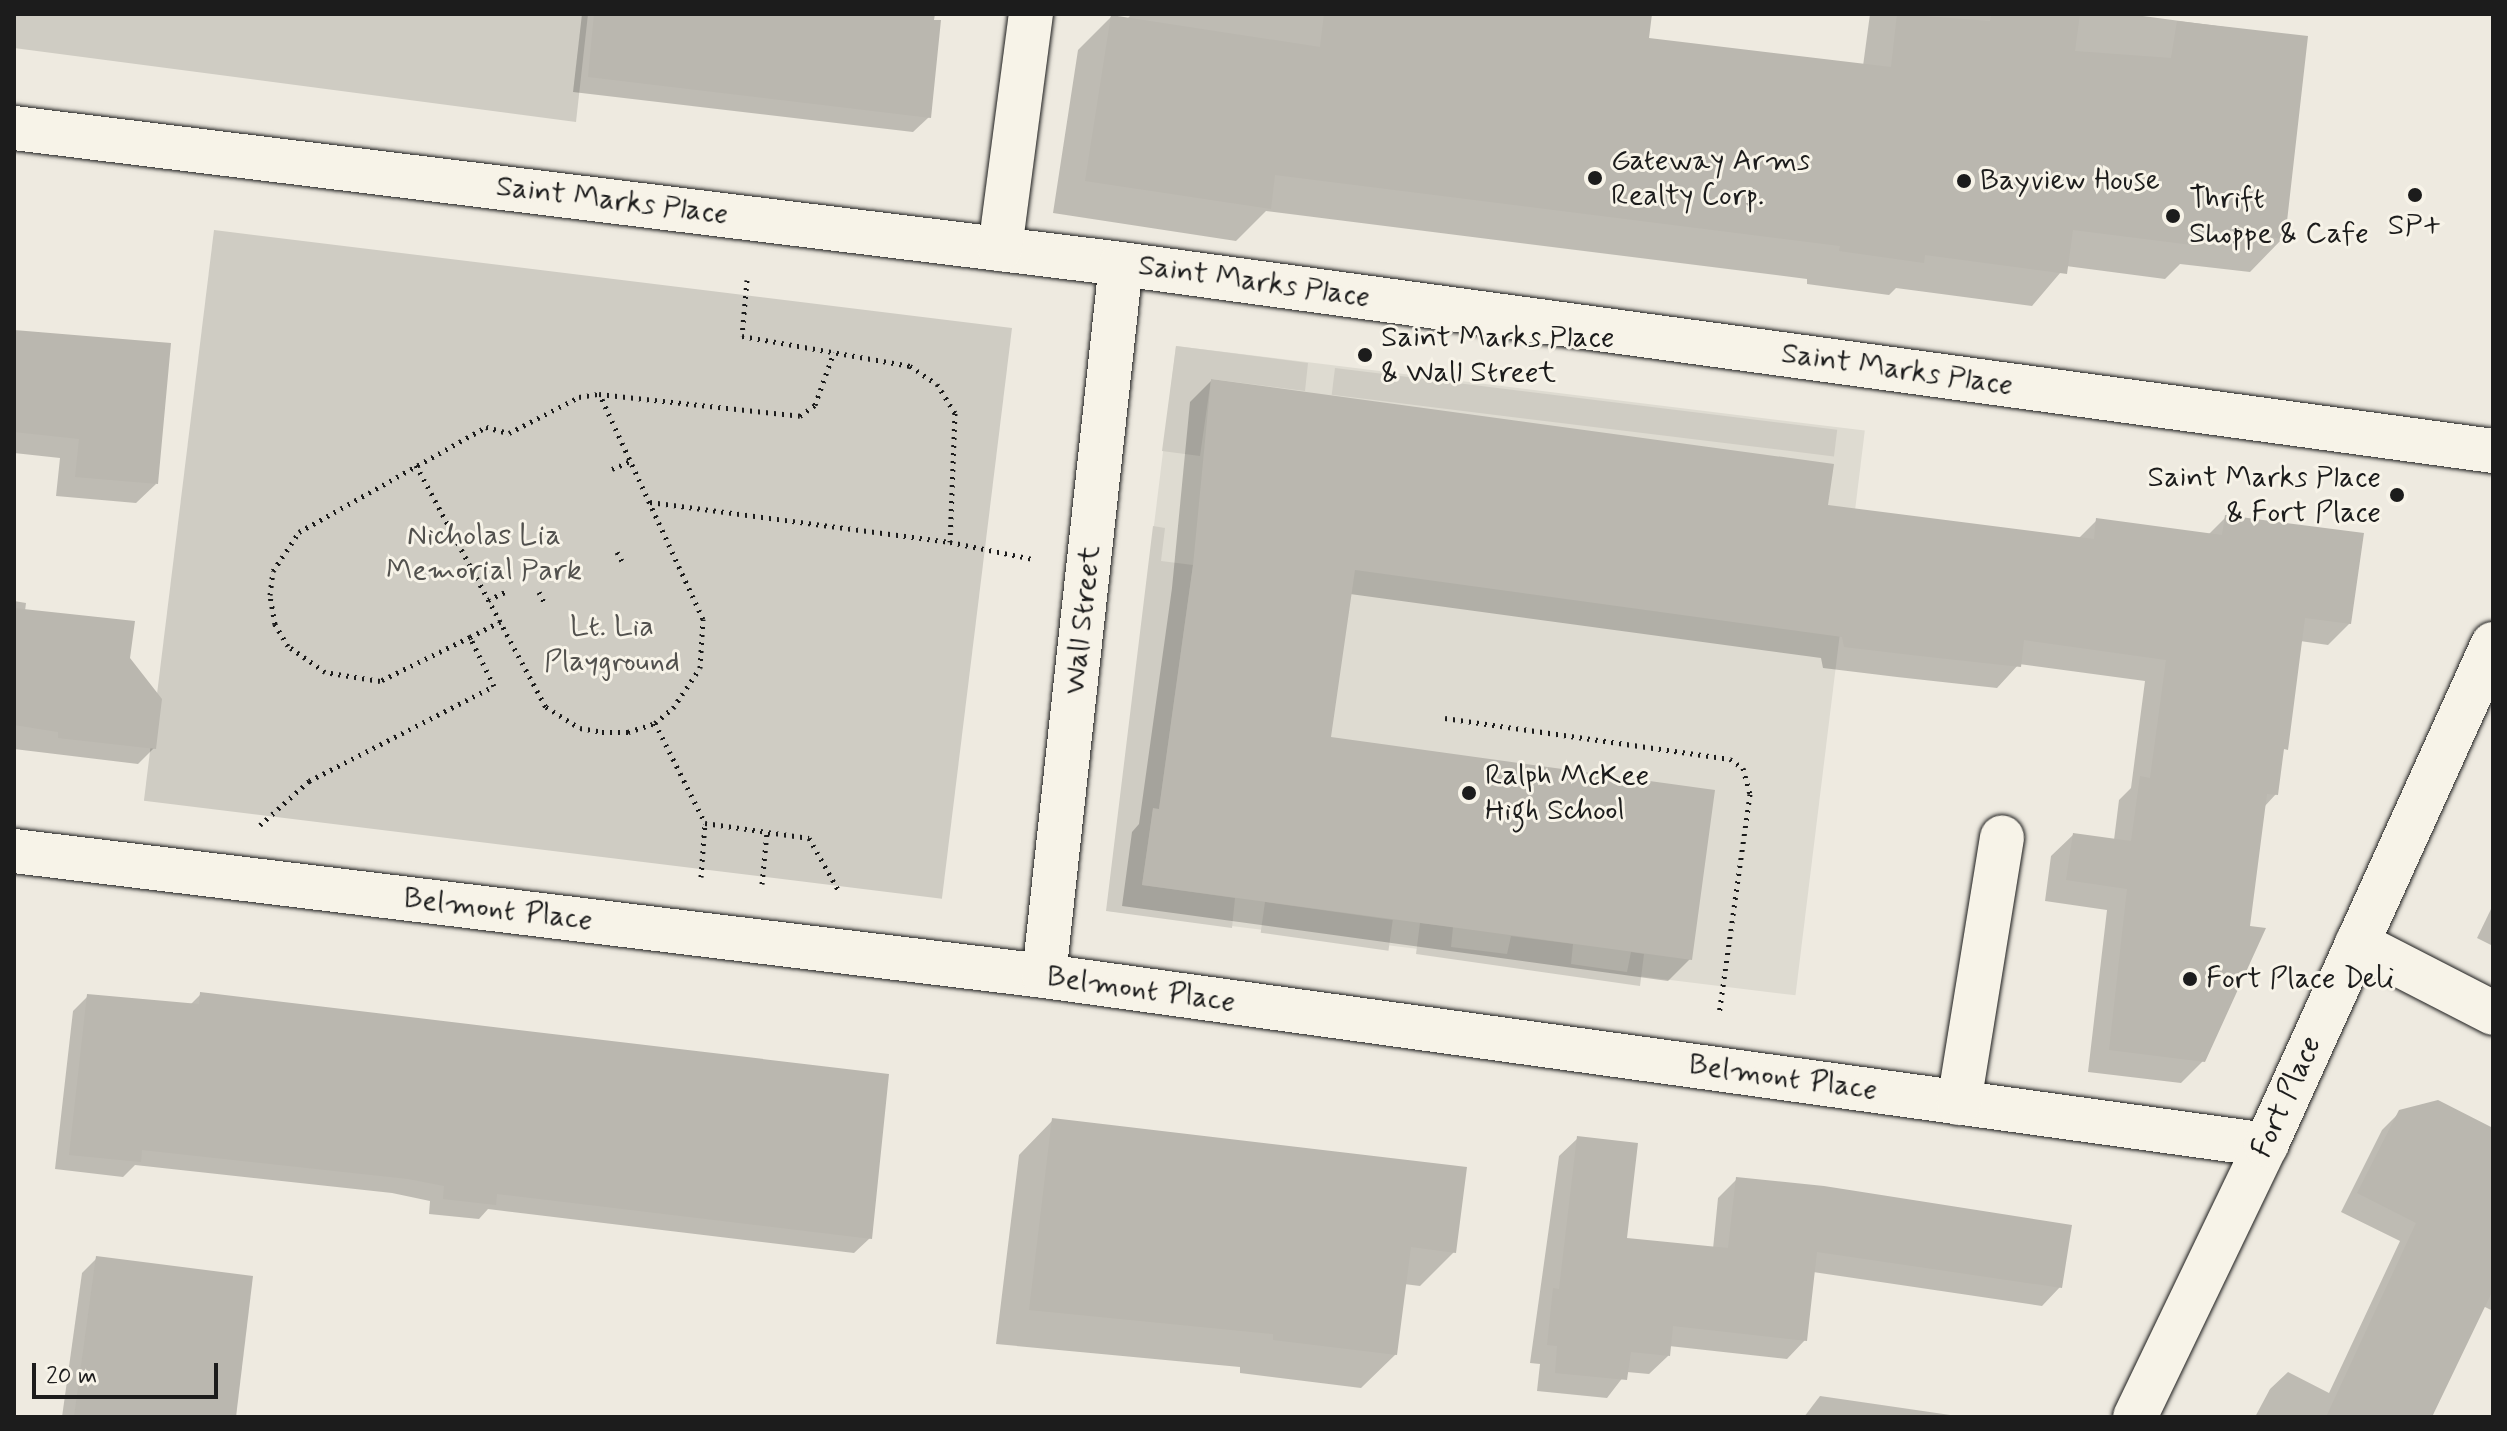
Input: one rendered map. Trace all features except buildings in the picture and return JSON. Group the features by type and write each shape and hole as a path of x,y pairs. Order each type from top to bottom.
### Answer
{"street":[{"path":"1000,249 1031,14"},
{"name":"Saint Marks Place","path":"14,128 1121,264 2493,451"},
{"name":"Wall Street","path":"1044,976 1121,264"},
{"name":"Fort Place","path":"2135,1417 2266,1145 2493,644"},
{"path":"1959,1103 2002,837"},
{"name":"Belmont Place","path":"14,851 1044,976 2266,1145"},
{"path":"2357,943 2493,1013"}],"path":[{"path":"747,280 742,336 910,366 950,401 955,413 950,542"},
{"path":"500,622 392,676 353,680 305,661 275,624 270,595 273,571 299,532 486,427 509,433 579,397 599,394 794,417 815,405 834,352"},
{"path":"416,465 537,694 561,719 602,732 628,732 655,723 688,689 705,647 703,619 599,394"},
{"path":"509,433 513,440"},
{"path":"612,469 631,461"},
{"path":"649,502 950,542 1033,559"},
{"path":"458,543 478,532"},
{"path":"617,552 622,561"},
{"path":"488,600 509,590"},
{"path":"539,592 544,602"},
{"path":"259,826 309,781 494,686 470,637"},
{"path":"1445,718 1730,759 1743,768 1750,794 1719,1014"},
{"path":"655,723 705,823 701,877"},
{"path":"705,823 809,838 840,893"},
{"path":"762,884 767,832"}],"shaded area":[{"name":"Ralph McKee High School","path":"1176,346 1865,431 1795,995 1107,911"}],"green space":[{"path":"14,14 588,14 576,122 14,48"},
{"name":"Nicholas Lia Memorial Park","path":"214,230 1012,328 942,899 144,801"},
{"path":"1176,346 1308,363 1305,391 1211,379 1200,456 1162,451"},
{"path":"1335,368 1837,430 1834,456 1332,395"},
{"path":"1153,526 1165,528 1161,561 1193,565 1159,809 1153,809 1142,885 1235,898 1232,928 1106,911"},
{"path":"1265,902 1393,920 1388,951 1261,933"},
{"path":"1420,923 1453,927 1451,947 1507,954 1511,936 1573,944 1571,964 1627,972 1631,952 1644,954 1640,986 1416,954"}],"place":[{"name":"Gateway Arms Realty Corp.","path":"1595,178"},
{"name":"Bayview House","path":"1964,181"},
{"name":"SP+","path":"2415,195"},
{"name":"Thrift Shoppe & Cafe","path":"2173,216"},
{"name":"Saint Marks Place & Wall Street","path":"1365,355"},
{"name":"Saint Marks Place & Fort Place","path":"2397,495"},
{"name":"Ralph McKee High School","path":"1469,793"},
{"name":"Fort Place Deli","path":"2190,979"}],"park label":[{"name":"Lt. Lia Playground","path":"612,644"}]}
